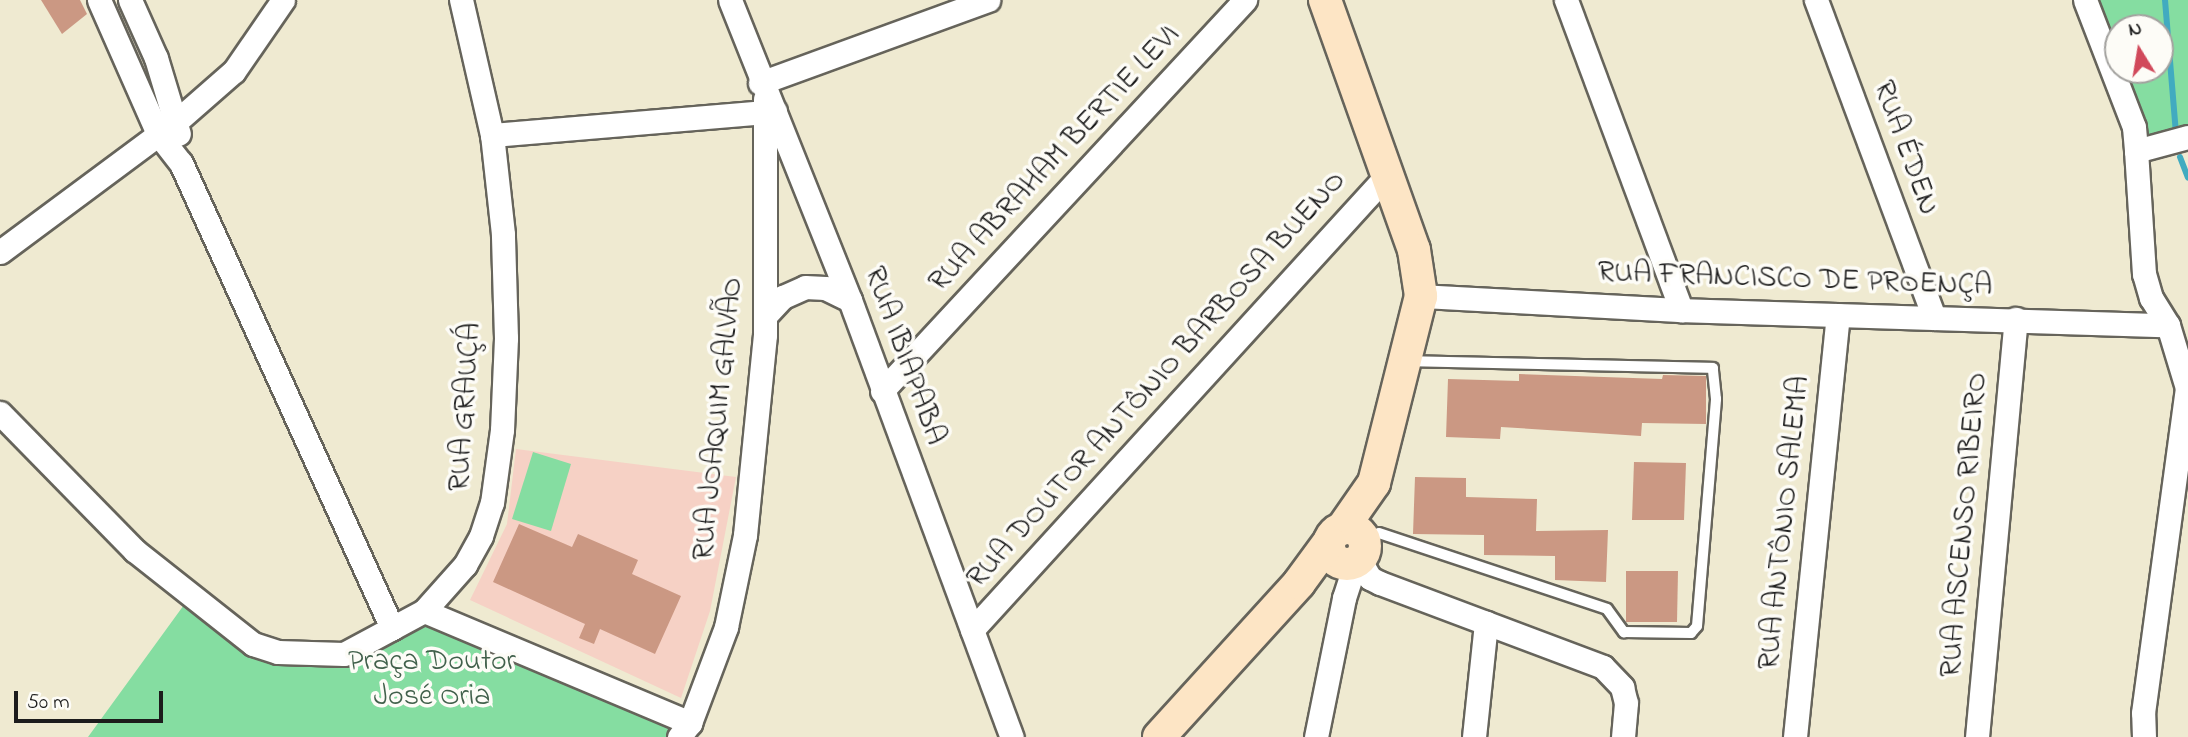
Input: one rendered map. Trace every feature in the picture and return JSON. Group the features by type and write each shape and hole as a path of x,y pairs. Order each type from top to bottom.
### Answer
{"street":[{"path":"99,0 158,134 181,163 392,628"},
{"path":"130,0 178,120 181,163"},
{"path":"0,252 178,120 234,71 283,0"},
{"name":"RUA GRAUÇÁ","path":"0,413 134,550 253,644 278,652 344,654 424,611 465,565 492,503 502,430 506,338 503,234 492,135 461,0"},
{"name":"RUA IBIAPABA","path":"730,0 766,101 850,300 1012,737"},
{"path":"492,135 766,101 988,0"},
{"name":"RUA ABRAHAM BERTIE LEVI","path":"882,391 1245,0"},
{"path":"1316,737 1344,598 1348,551 1374,483 1420,296 1414,250 1389,173 1325,0"},
{"path":"1566,0 1681,310"},
{"name":"RUA ÉDEN","path":"1816,0 1934,318"},
{"path":"2085,0 2134,127 2144,274 2151,298 2168,325 2187,388 2144,737"},
{"name":"RUA JOAQUIM GALVÃO","path":"684,730 726,627 745,535 766,315 766,101"},
{"path":"2136,150 2187,139"},
{"name":"RUA DOUTOR ANTÔNIO BARBOSA BUENO","path":"972,630 1389,173"},
{"path":"766,315 783,297 805,287 825,288 850,300"},
{"name":"RUA FRANCISCO DE PROENÇA","path":"1420,296 1681,310 2168,325"},
{"name":"RUA ANTÔNIO SALEMA","path":"1795,737 1838,315"},
{"name":"RUA ASCENSO RIBEIRO","path":"1977,737 2017,319"},
{"path":"1159,737 1299,583 1348,551"},
{"path":"1348,551 1370,578 1380,583 1603,667 1617,678 1626,703 1623,737"},
{"path":"424,611 684,730"},
{"path":"1474,737 1486,623"}],"lane":[{"path":"1348,551 1378,533 1607,609 1624,632 1691,633 1697,626 1716,399 1713,368 1405,361"}],"shaded area":[{"path":"516,449 736,477 710,611 681,698 470,600 507,524"}],"green space":[{"path":"2085,0 2188,0 2188,137 2136,151 2113,84 2174,84 2174,14 2104,14 2104,56"},
{"path":"533,452 571,464 551,531 512,519"},
{"name":"Praça Doutor José Oria","path":"189,598 215,621 322,659 424,612 688,722 676,737 88,737"}],"building":[{"path":"41,0 80,0 87,14 62,34"},
{"path":"1519,374 1662,379 1663,375 1706,376 1706,424 1642,423 1641,436 1501,427 1500,439 1446,437 1448,379 1519,381"},
{"path":"1634,462 1686,463 1684,520 1632,520"},
{"path":"1415,477 1466,478 1466,497 1537,499 1536,531 1608,530 1606,582 1555,580 1555,556 1484,555 1484,535 1413,534"},
{"path":"519,524 572,547 578,534 638,560 632,574 681,596 655,654 600,629 594,644 579,638 585,624 493,582"},
{"path":"1626,571 1678,571 1677,622 1626,622"}],"waterway":[{"path":"2165,0 2176,134"},
{"path":"2180,157 2188,178"}]}
